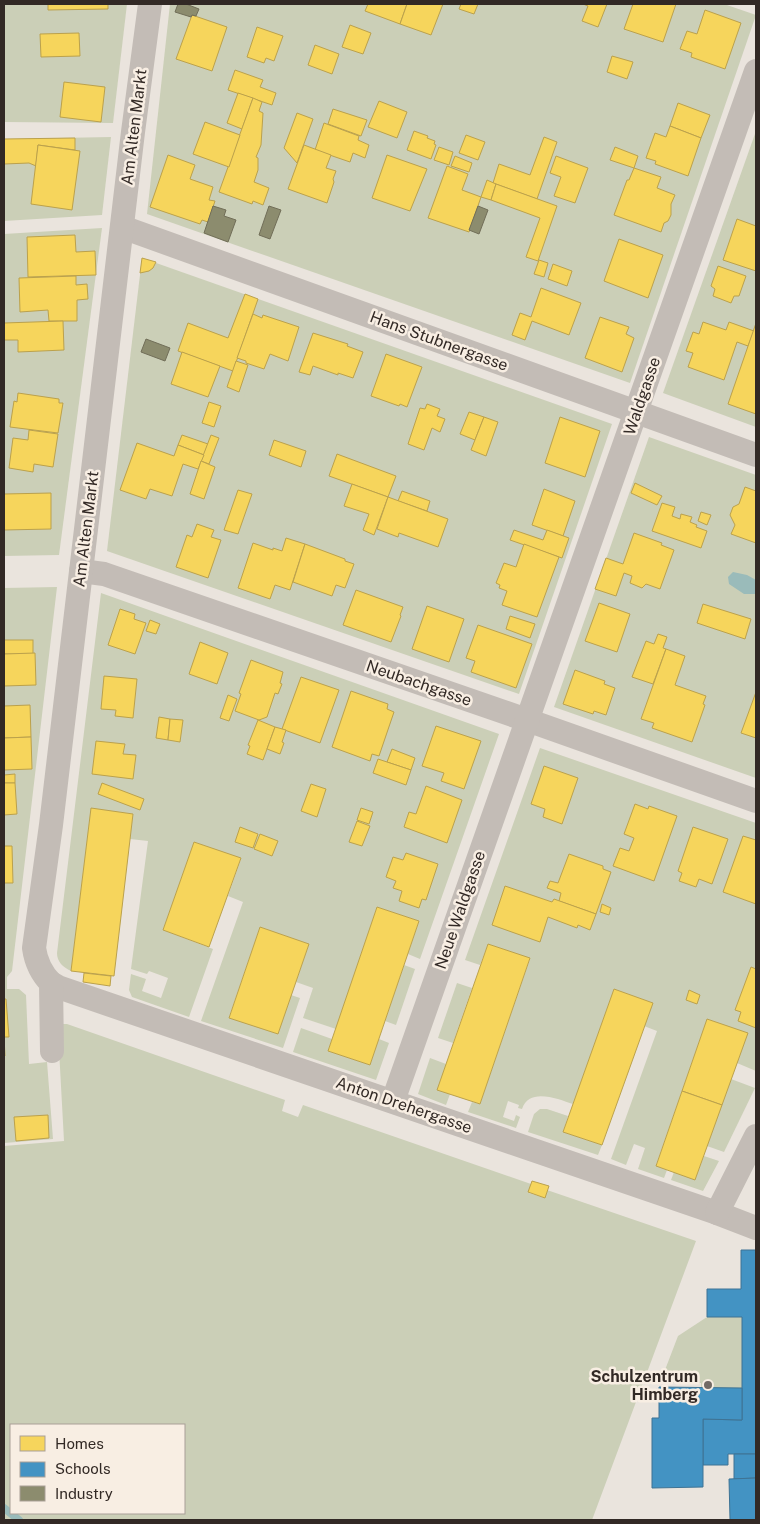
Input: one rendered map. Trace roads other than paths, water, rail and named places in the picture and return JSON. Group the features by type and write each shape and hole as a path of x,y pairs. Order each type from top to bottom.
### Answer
{"street":[{"name":"Am Alten Markt","path":"51,983 42,974 36,961 34,948 51,825 150,4"},
{"name":"Waldgasse","path":"528,720 756,71"},
{"name":"Hans Stubnergasse","path":"122,227 756,455"},
{"name":"Neubachgasse","path":"81,571 104,574 528,720 756,801"},
{"name":"Neue Waldgasse","path":"393,1101 528,720"},
{"path":"51,983 52,1051"},
{"name":"Anton Drehergasse","path":"51,983 101,1002 393,1101 756,1228"},
{"path":"717,1213 756,1136"}],"water":[{"path":"733,572 747,575 756,580 756,594 744,594 729,584 728,577"}],"waterway":[{"path":"4,1508 10,1513"},
{"path":"12,1514 19,1520"}],"place":[{"name":"Schulzentrum Himberg","path":"708,1385"}]}
